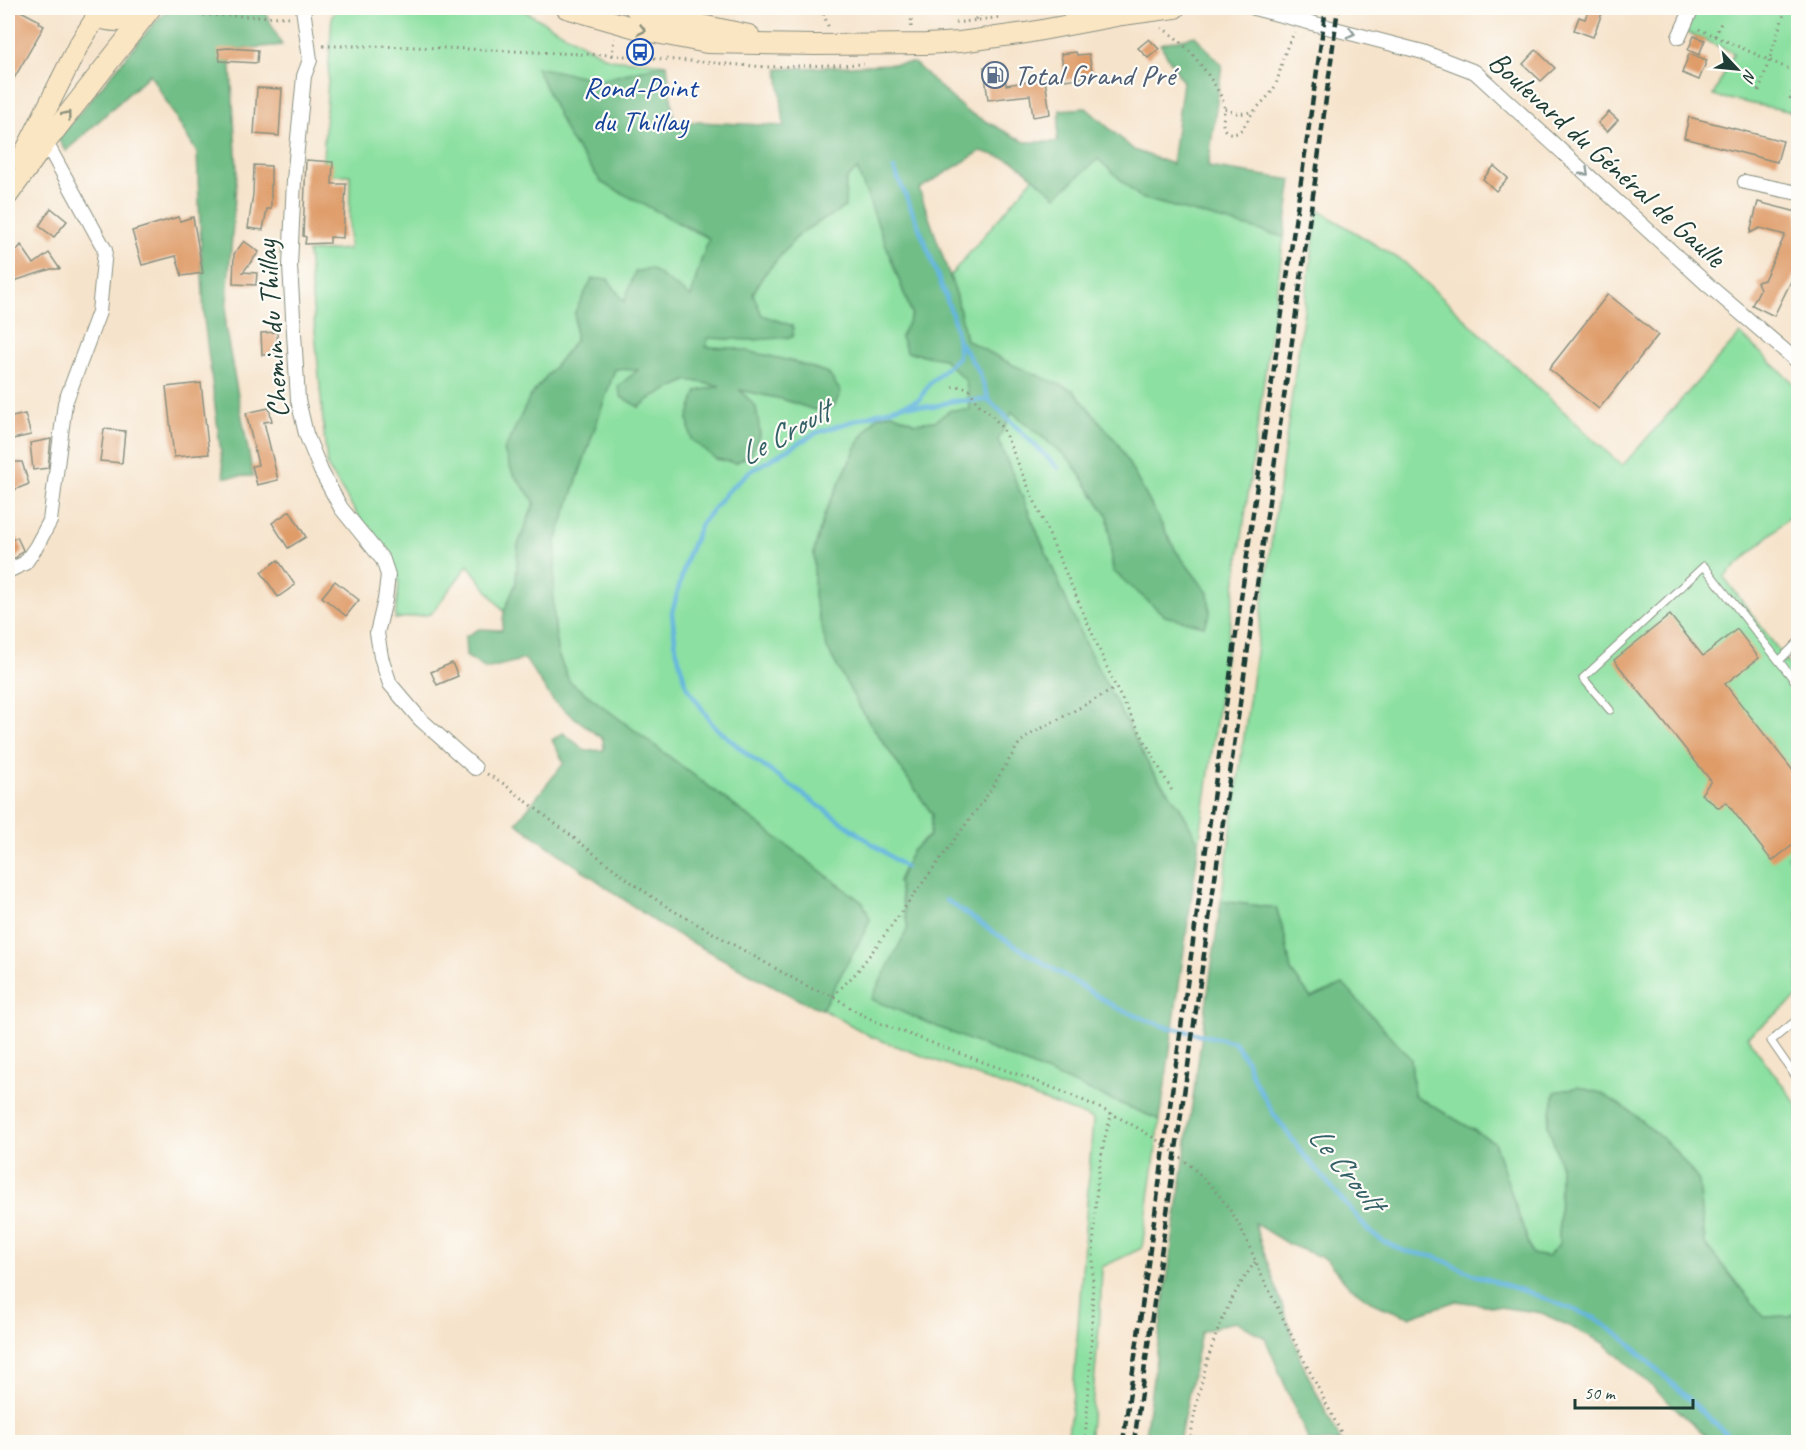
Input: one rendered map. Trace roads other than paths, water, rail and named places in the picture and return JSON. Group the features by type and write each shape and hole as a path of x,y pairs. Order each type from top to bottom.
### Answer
{"main road":[{"path":"566,8 646,31 707,43 834,45 960,42 1175,8"},
{"path":"635,8 687,22 790,44"},
{"path":"8,195 42,135 78,46 98,12 105,21 114,22 136,19 148,11"},
{"path":"8,183 42,135 148,11"},
{"path":"834,45 1018,21 1122,15"}],"street":[{"name":"Boulevard du Général de Gaulle","path":"1254,8 1423,52 1475,72 1708,285 1798,362"},
{"path":"1679,37 1692,8"},
{"name":"Chemin du Thillay","path":"299,12 310,60 304,76 294,180 290,266 298,400 306,434 321,471 341,508 383,560 388,574 385,600 377,633 381,657 390,684 420,719 475,768"},
{"path":"8,571 25,563 50,521 65,403 99,312 105,250 42,135"},
{"path":"1745,182 1798,193"}],"lane":[{"path":"1610,710 1583,678 1704,566 1798,686"},
{"path":"1779,661 1798,642"},
{"path":"1798,1019 1771,1041 1798,1080"}],"waterway":[{"name":"Le Croult","path":"894,169 923,236 949,306 957,336 958,357 929,384 919,400 816,433 749,472 727,492 701,524 687,557 672,613 676,648 686,685 713,725 748,755 905,867"},
{"path":"959,341 979,372 989,400"},
{"path":"911,404 909,405 933,407 952,401 989,400 1058,468"},
{"name":"Le Croult","path":"946,900 998,935 1117,1008 1163,1026 1234,1042 1273,1113 1303,1154 1370,1232 1404,1251 1436,1257 1475,1275 1595,1318 1622,1337 1735,1442"}],"railway":[{"path":"1123,1442 1326,8"},
{"path":"1134,1442 1338,8"}],"place":[{"name":"Rond-Point du Thillay","path":"640,52"},
{"name":"Total Grand Pré","path":"995,75"}]}
